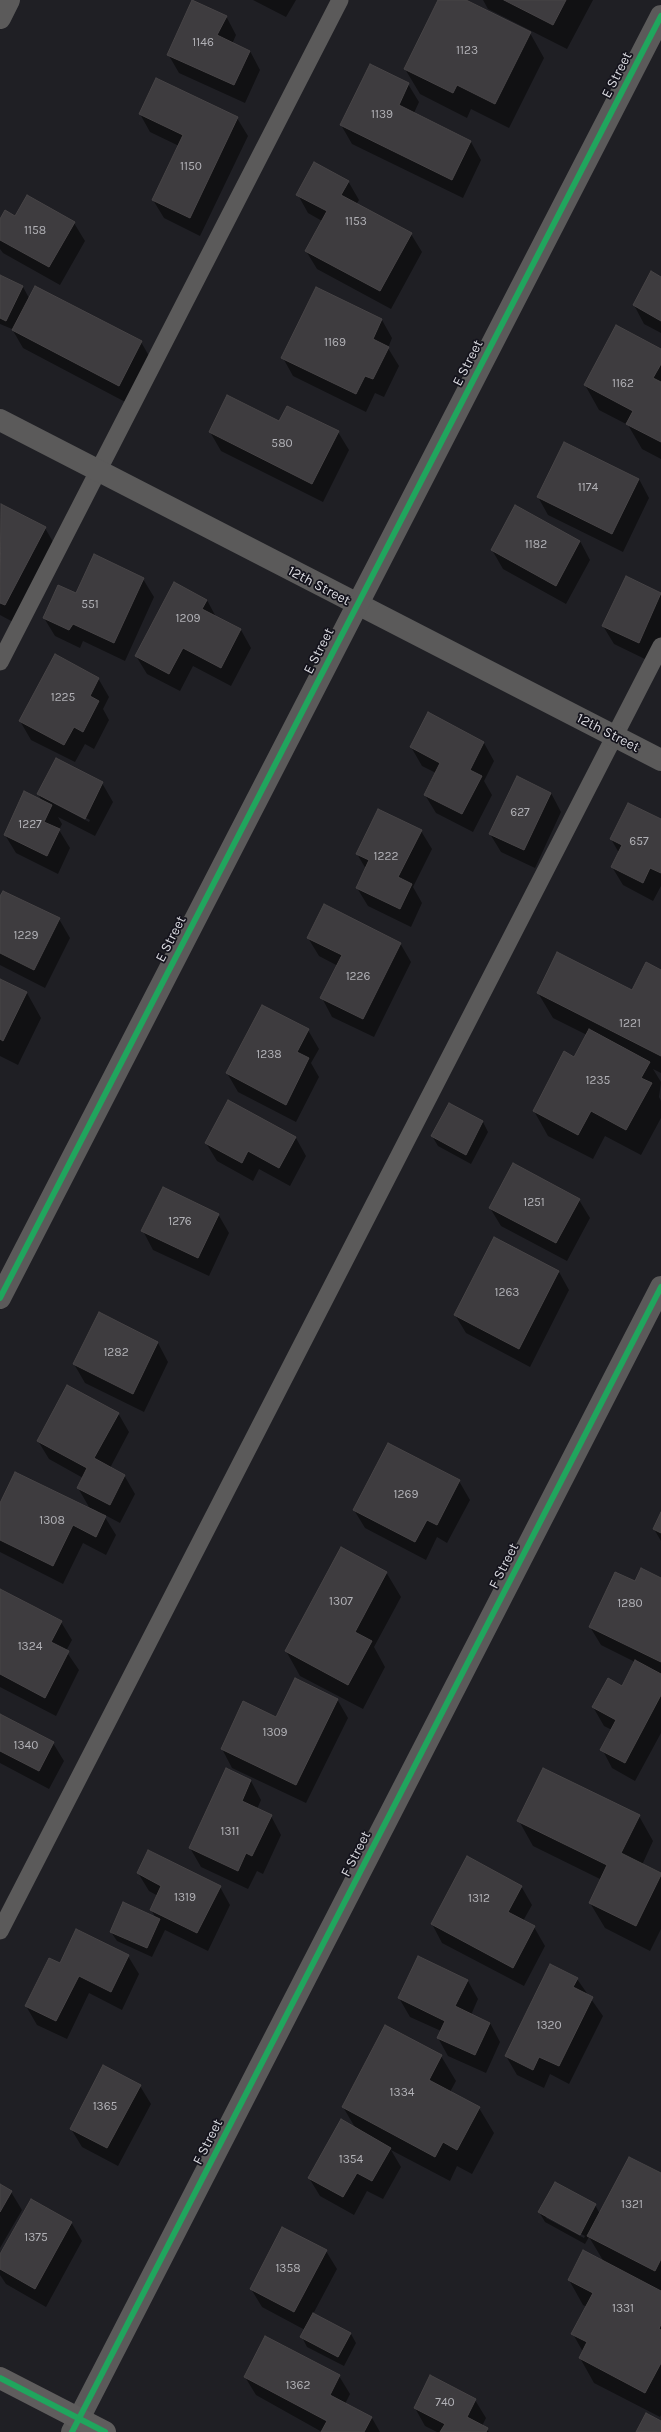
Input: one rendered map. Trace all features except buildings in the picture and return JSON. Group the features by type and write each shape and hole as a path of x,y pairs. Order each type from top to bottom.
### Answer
{"main road":[{"path":"0,2378 76,2425 105,2432"}],"street":[{"path":"0,18 9,0"},
{"name":"E Street","path":"0,1298 661,16"},
{"name":"12th Street","path":"0,420 99,470 356,605 661,760"},
{"name":"F Street","path":"76,2425 661,1287"}],"lane":[{"path":"0,662 340,0"},
{"path":"0,1931 661,646"}],"cycle path":[{"path":"0,1298 661,16"},
{"path":"72,2432 661,1287"},
{"path":"0,2378 105,2432"}]}
